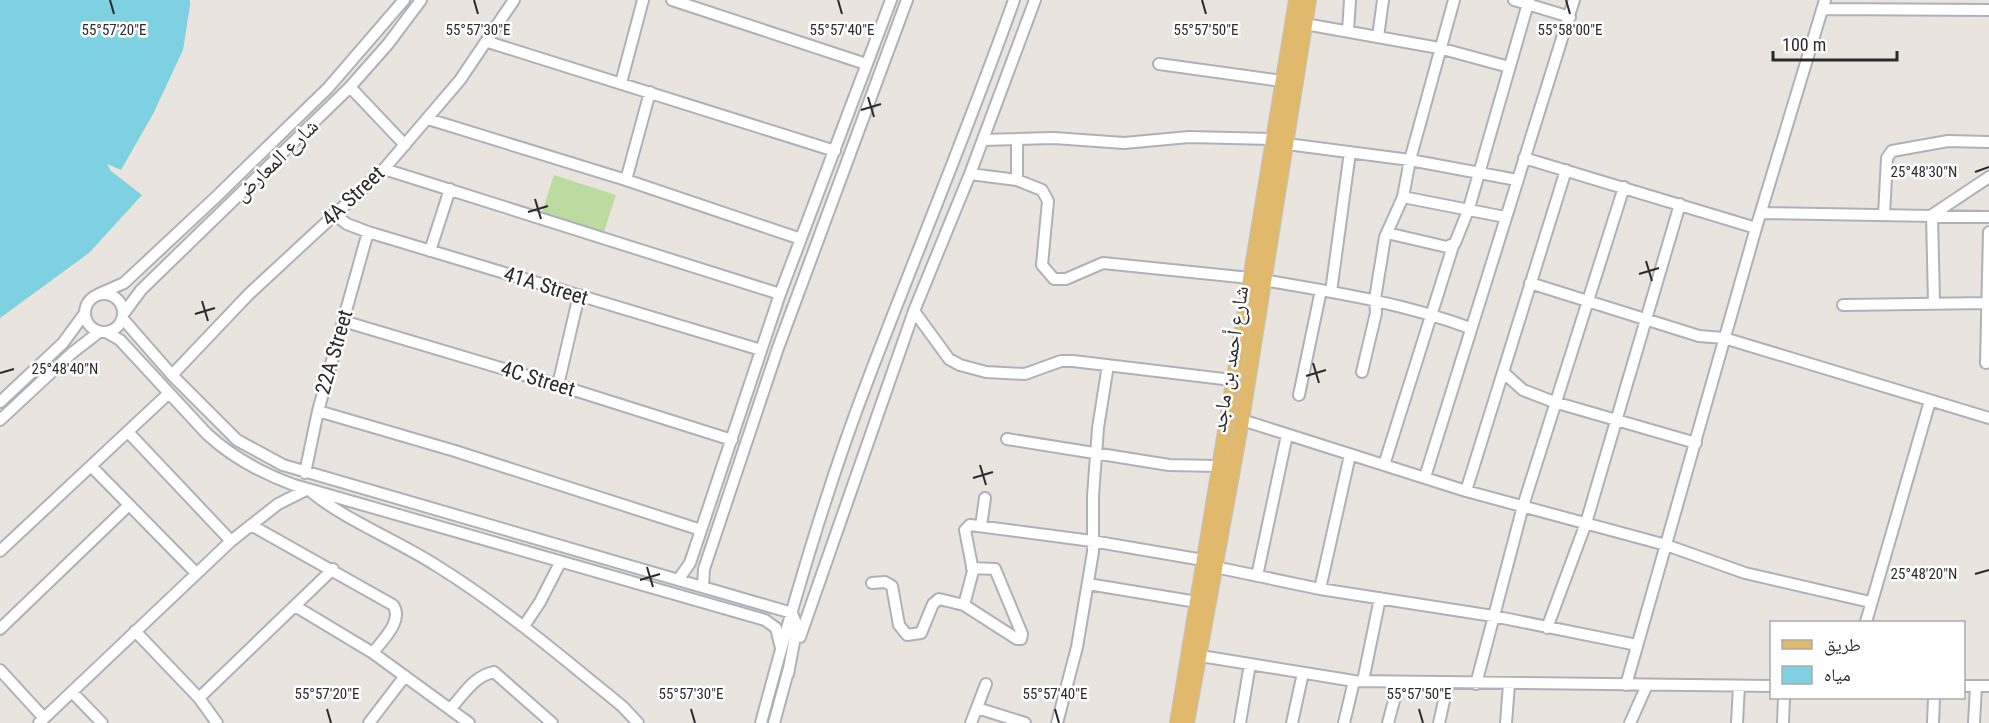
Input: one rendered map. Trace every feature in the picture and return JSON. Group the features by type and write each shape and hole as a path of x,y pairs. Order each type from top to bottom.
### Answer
{"main road":[{"name":"شارع أحمد بن ماجد","path":"1187,723 1201,656 1242,420 1272,140 1296,0"},
{"name":"شارع أحمد بن ماجد","path":"1177,723 1232,380 1287,144 1309,0"}],"street":[{"name":"شارع المعارض","path":"99,294 124,283 328,88 404,0"},
{"name":"شارع المعارض","path":"123,316 143,289 350,87 388,44 421,0"},
{"name":"4A Street","path":"172,375 249,294 384,169 428,119 488,42 514,0"},
{"path":"621,83 644,0"},
{"path":"672,0 693,3 866,64"},
{"path":"678,580 688,569 780,294 891,0"},
{"path":"703,587 703,574 712,545 778,348 907,0"},
{"path":"761,723 792,612 868,379 978,102 1014,0"},
{"path":"774,723 788,674 914,311 970,174 1035,0"},
{"path":"1348,31 1350,0"},
{"path":"1378,37 1383,0"},
{"path":"1362,372 1376,313 1375,299 1387,233 1403,197 1410,160 1454,0"},
{"path":"1514,0 1570,16"},
{"path":"1425,477 1574,0"},
{"path":"1384,465 1453,246 1469,208 1528,3"},
{"path":"1626,685 1756,228 1823,5 1915,5 1989,10"},
{"path":"1305,24 1439,48 1509,67"},
{"path":"488,42 835,151"},
{"path":"1159,64 1282,81"},
{"path":"350,87 405,144"},
{"path":"626,180 650,92"},
{"path":"428,119 626,180 801,239"},
{"path":"983,140 1124,143 1189,137 1272,140"},
{"path":"1017,139 1017,180"},
{"path":"1884,215 1887,158 1892,151 1948,141 1989,142"},
{"path":"1287,144 1410,160 1517,180"},
{"path":"1299,395 1326,291 1350,152"},
{"path":"1524,158 1756,228"},
{"path":"384,169 780,294"},
{"path":"1466,491 1566,170"},
{"path":"970,174 1017,180 1037,186 1047,197 1042,265 1054,279 1066,279 1103,263 1256,279 1375,299 1433,314 1470,328"},
{"path":"1932,215 1989,177"},
{"path":"1476,684 1523,506 1554,402 1624,187"},
{"path":"430,251 450,189"},
{"path":"1403,197 1469,208 1505,217"},
{"path":"1547,628 1586,523 1680,204"},
{"path":"1761,213 1989,217"},
{"name":"41A Street","path":"334,214 347,224 368,232 761,350"},
{"path":"1932,215 1934,303"},
{"name":"22A Street","path":"305,473 318,411 368,232"},
{"path":"1986,363 1989,232"},
{"path":"1387,233 1447,247 1453,246"},
{"path":"1530,284 1699,336 1724,339 1989,418"},
{"path":"0,402 63,343 85,313 89,301 99,294 106,293 117,298 123,316 172,375 237,440 262,456 305,473 792,612"},
{"path":"558,385 579,296"},
{"path":"1843,305 1989,303"},
{"path":"914,311 949,359 960,365 986,372 1024,374 1061,361 1232,380"},
{"path":"85,313 89,325 120,340 222,447 238,459 274,478 771,623 779,634 781,648"},
{"path":"0,420 72,353 102,332 117,327 123,316"},
{"name":"4C Street","path":"343,321 732,440"},
{"path":"1057,723 1077,647 1088,584 1096,452 1107,365"},
{"path":"1504,374 1523,390 1554,402 1696,443"},
{"path":"0,551 169,393"},
{"path":"1866,621 1930,401"},
{"path":"318,411 455,451 701,530"},
{"path":"1242,420 1466,491 1666,545 1745,573 1870,602"},
{"path":"128,432 231,541"},
{"path":"1257,576 1287,435"},
{"path":"1007,439 1169,465 1218,466"},
{"path":"1320,589 1350,455"},
{"path":"91,466 196,573"},
{"path":"274,478 281,490 278,504"},
{"path":"0,670 42,720 231,541 278,504 308,489"},
{"path":"308,489 330,506 436,565 524,626 623,707 638,723"},
{"path":"712,498 717,504 705,537 712,545"},
{"path":"981,526 985,498"},
{"path":"0,629 129,505"},
{"path":"251,525 333,569 396,608 396,621 373,653"},
{"path":"964,605 972,568 965,530 970,525 1092,541 1203,560"},
{"path":"524,626 540,602 556,561 556,551 561,550 637,570 643,568"},
{"path":"1215,567 1320,589 1493,616 1637,645"},
{"path":"872,583 885,582 892,586 899,625 907,635 921,633 936,600 964,605 1017,639 1021,639 1022,634 994,568 972,568"},
{"path":"199,698 333,569"},
{"path":"1088,584 1197,602"},
{"path":"1344,723 1359,681 1380,598"},
{"path":"699,601 742,609 749,605 746,600"},
{"path":"296,606 373,653 469,723"},
{"path":"788,674 797,627 792,612"},
{"path":"135,631 199,698 217,723"},
{"path":"1201,656 1359,681 1770,686"},
{"path":"1240,723 1250,664"},
{"path":"451,708 474,681 484,674 494,672 552,723"},
{"path":"1292,723 1303,673"},
{"path":"369,723 405,676"},
{"path":"1388,723 1399,682"},
{"path":"1439,723 1448,683"},
{"path":"971,723 986,684"},
{"path":"1506,723 1509,684"},
{"path":"1630,723 1647,685"},
{"path":"1737,723 1739,686"},
{"path":"1965,686 1989,686"},
{"path":"1974,723 1976,686"},
{"path":"72,692 102,723"},
{"path":"1783,723 1784,699"},
{"path":"1933,723 1934,699"},
{"path":"978,708 1025,723"}],"green space":[{"path":"554,175 616,195 604,232 542,212"}],"water":[{"path":"0,0 190,0 190,5 183,50 153,114 121,170 107,164 111,171 142,195 89,253 0,318"}]}
